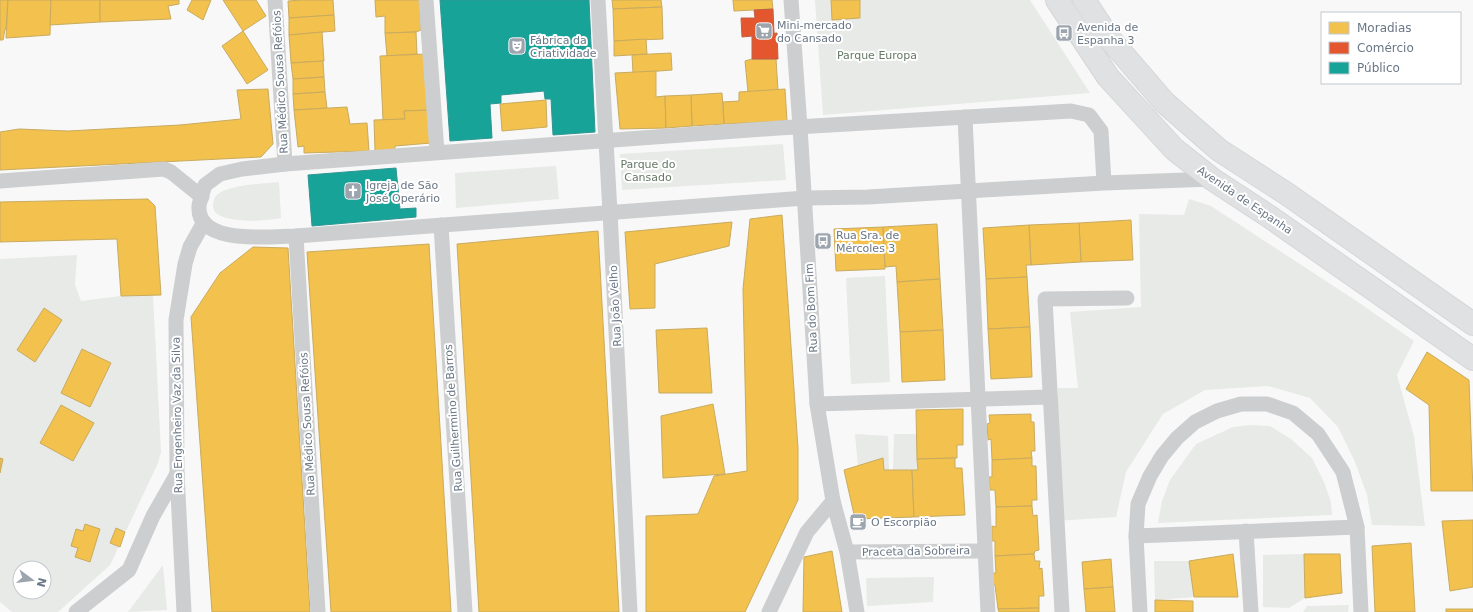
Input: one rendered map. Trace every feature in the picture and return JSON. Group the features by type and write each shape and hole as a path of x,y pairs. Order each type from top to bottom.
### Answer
{"main road":[{"name":"Avenida de Espanha","path":"1057,0 1108,77 1174,149 1212,179 1270,217 1473,359"},
{"path":"1084,0 1109,38 1164,102 1219,150 1287,194 1473,324"}],"street":[{"name":"Rua Médico Sousa Refóios","path":"275,0 285,164"},
{"path":"426,0 437,152"},
{"name":"Rua João Velho","path":"598,0 630,612"},
{"name":"Rua do Bom Fim","path":"791,0 805,198 817,404 833,501 847,552 858,612"},
{"path":"1104,183 1101,131 1089,116 1071,111 606,140 285,164 242,169 220,174 205,185 199,206 200,214 204,222 214,232 232,236 296,236 805,198 1212,179"},
{"path":"965,117 988,612"},
{"path":"0,180 164,169 171,172 202,197"},
{"name":"Rua Engenheiro Vaz da Silva","path":"184,612 177,473 176,320 185,264 190,247 204,222"},
{"name":"Rua Guilhermino de Barros","path":"441,225 465,612"},
{"name":"Rua Médico Sousa Refóios","path":"296,236 318,612"},
{"path":"1062,612 1045,299 1127,298"},
{"path":"817,404 1050,397"},
{"path":"1140,612 1136,536 1138,504 1150,476 1162,456 1176,438 1195,422 1216,411 1241,404 1267,404 1293,413 1318,434 1343,472 1357,527 1361,612"},
{"path":"76,612 129,570 154,516 177,473"},
{"path":"769,612 807,532 833,501"},
{"path":"1136,536 1357,527"},
{"path":"1246,531 1251,612"},
{"name":"Praceta da Sobreira","path":"847,552 984,551"}],"green space":[{"name":"Parque Europa","path":"815,0 1030,0 1090,93 823,115"},
{"name":"Parque do Cansado","path":"783,144 786,180 622,190 620,154"},
{"path":"556,166 559,199 456,208 455,173"},
{"path":"279,182 281,218 257,221 237,220 221,216 215,212 213,208 215,197 227,189 245,185"},
{"path":"1189,199 1211,206 1358,302 1414,341 1397,375 1414,436 1425,526 1372,525 1367,495 1355,462 1338,427 1310,398 1268,386 1205,390 1163,414 1126,472 1116,517 1056,521 1058,388 1078,388 1070,312 1141,307 1139,214 1184,215"},
{"path":"77,255 75,285 81,301 121,296 153,295 161,452 158,463 110,565 58,612 12,612 0,602 0,259"},
{"path":"885,276 890,382 851,384 846,278"},
{"path":"1251,425 1270,426 1291,439 1312,458 1324,482 1331,502 1332,515 1158,523 1162,501 1170,480 1196,444 1233,427"},
{"path":"855,434 888,436 889,470 884,470 883,459 858,466"},
{"path":"894,434 917,434 918,470 893,470"},
{"path":"1304,554 1305,598 1289,608 1263,607 1263,555"},
{"path":"1154,561 1189,561 1194,597 1155,600"},
{"path":"163,565 167,610 128,612"},
{"path":"934,577 933,602 867,606 866,578"},
{"path":"1349,605 1348,612 1303,612 1307,606"}],"building: Moradias":[{"path":"0,0 8,0 6,29 3,40 0,40"},
{"path":"8,0 51,0 50,35 6,38"},
{"path":"51,0 100,0 100,22 50,25"},
{"path":"100,0 179,0 179,4 168,6 171,19 100,22"},
{"path":"192,0 211,0 203,20 187,10"},
{"path":"223,0 256,0 266,16 243,31"},
{"path":"333,0 334,15 289,18 288,1"},
{"path":"375,0 419,0 421,30 416,32 385,33 385,16 376,17"},
{"path":"612,0 661,0 662,7 613,9"},
{"path":"733,0 772,0 773,9 734,11"},
{"path":"831,0 860,0 860,18 832,20"},
{"path":"662,7 663,39 614,41 613,9"},
{"path":"334,15 335,31 289,35 289,18"},
{"path":"243,31 268,70 247,84 222,46"},
{"path":"322,32 324,61 291,63 289,35"},
{"path":"416,32 417,54 387,56 385,33"},
{"path":"646,39 647,54 614,56 614,41"},
{"path":"671,53 672,70 633,73 632,55"},
{"path":"426,54 429,110 404,111 405,119 383,120 380,56"},
{"path":"752,59 776,59 778,90 748,92 745,61"},
{"path":"323,61 324,77 293,79 291,63"},
{"path":"656,71 656,97 665,96 666,128 620,129 615,73"},
{"path":"324,77 325,92 293,94 293,79"},
{"path":"268,89 273,144 261,157 0,170 0,132 19,129 68,131 180,125 241,119 237,90"},
{"path":"785,89 787,121 724,124 723,102 739,101 739,92"},
{"path":"325,92 327,108 294,110 293,94"},
{"path":"722,93 724,124 692,126 691,95"},
{"path":"691,95 692,126 666,128 665,96"},
{"path":"546,100 547,127 502,131 500,104"},
{"path":"347,107 350,124 367,123 369,151 304,153 304,146 298,147 294,110"},
{"path":"429,110 431,143 395,146 395,150 375,151 374,120 405,119 404,111"},
{"path":"148,199 155,206 161,295 121,296 117,239 0,242 0,202"},
{"path":"782,215 798,448 798,500 745,612 646,612 646,516 698,514 714,476 747,471 743,289 750,219"},
{"path":"1131,220 1133,260 1081,262 1079,223"},
{"path":"732,222 729,246 655,264 655,308 630,309 625,232"},
{"path":"1079,223 1081,262 1031,265 1029,225"},
{"path":"937,224 940,279 897,282 896,266 885,267 883,227"},
{"path":"1029,225 1031,265 1026,265 1027,277 986,279 983,228"},
{"path":"883,227 885,269 836,271 834,229"},
{"path":"598,231 619,612 479,612 457,244"},
{"path":"429,244 451,612 331,612 307,252"},
{"path":"253,247 288,248 310,612 212,612 191,317 220,273"},
{"path":"1027,277 1030,327 988,329 986,279"},
{"path":"940,279 943,330 900,332 897,282"},
{"path":"44,308 62,320 35,362 17,350"},
{"path":"1030,327 1032,377 991,379 988,329"},
{"path":"707,328 712,393 659,393 656,330"},
{"path":"943,330 945,380 902,382 900,332"},
{"path":"82,349 111,363 90,407 61,393"},
{"path":"1427,352 1469,380 1473,491 1431,491 1429,405 1406,389"},
{"path":"713,404 725,474 663,478 661,416"},
{"path":"61,405 94,423 73,461 40,443"},
{"path":"963,409 963,445 957,445 957,458 917,459 916,410"},
{"path":"1031,414 1031,422 1034,422 1035,451 1031,451 1032,458 992,460 991,439 988,440 987,424 990,423 989,415"},
{"path":"0,458 3,459 0,473"},
{"path":"883,458 884,470 912,470 914,517 855,519 844,470"},
{"path":"955,458 955,468 962,468 965,515 914,517 912,470 918,470 917,459"},
{"path":"1032,458 1032,466 1036,466 1037,500 1032,500 1032,506 996,507 995,490 990,490 989,477 992,477 992,460"},
{"path":"1032,506 1033,516 1037,515 1039,550 1035,551 1034,554 995,556 995,541 992,541 992,526 996,527 996,507"},
{"path":"1473,520 1473,587 1450,591 1442,521"},
{"path":"85,524 100,529 90,562 75,557 78,548 71,546 76,529 83,531"},
{"path":"116,528 125,532 120,547 110,543"},
{"path":"1411,543 1415,612 1375,612 1372,546"},
{"path":"832,551 842,612 803,612 804,557"},
{"path":"1034,554 1035,561 1040,561 1039,569 1042,568 1044,596 1039,596 1039,608 998,609 995,585 992,585 992,573 996,573 995,556"},
{"path":"1233,554 1238,597 1194,597 1189,561"},
{"path":"1304,554 1340,554 1342,593 1305,598"},
{"path":"1111,559 1113,587 1084,589 1082,562"},
{"path":"1113,587 1115,612 1086,612 1084,589"},
{"path":"1155,600 1193,601 1193,612 1155,612"},
{"path":"1039,608 1039,612 999,612 998,609"},
{"path":"1446,609 1473,609 1473,612 1446,612"}],"building: Comércio":[{"path":"773,9 774,34 742,37 741,18 755,18 754,10"},
{"path":"777,33 778,59 752,59 752,36"}],"building: Público":[{"name":"Fábrica da Criatividade","path":"440,0 589,0 595,132 553,135 551,99 545,99 544,91 501,95 501,103 490,104 492,138 450,141"},
{"name":"Igreja de São José Operário","path":"396,168 400,209 416,208 416,217 312,226 308,175"}],"place":[{"name":"Mini-mercado do Cansado","path":"764,31"},
{"name":"Avenida de Espanha 3","path":"1064,33"},
{"name":"Fábrica da Criatividade","path":"517,46"},
{"name":"Igreja de São José Operário","path":"353,191"},
{"name":"Rua Sra. de Mércoles 3","path":"823,241"},
{"name":"O Escorpião","path":"858,522"}]}
